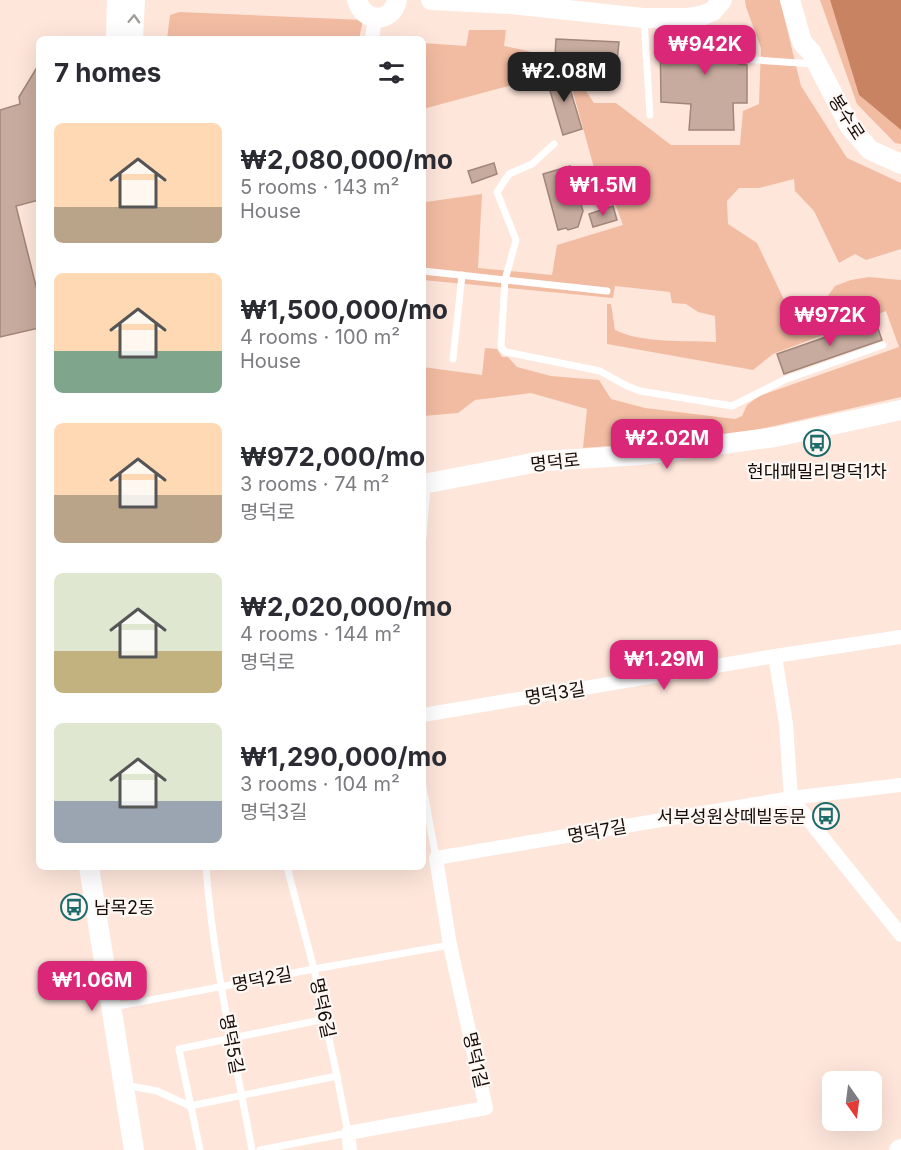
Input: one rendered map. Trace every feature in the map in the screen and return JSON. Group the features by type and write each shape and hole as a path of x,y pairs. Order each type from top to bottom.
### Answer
{"street":[{"path":"116,36 117,0"},
{"path":"133,36 135,0"},
{"path":"357,0 364,13 375,18 388,15 397,0"},
{"path":"431,0 511,4 644,18 701,16 712,11 722,0"},
{"name":"봉수로","path":"790,0 802,42 814,58 850,127 870,150 901,164"},
{"name":"봉수로","path":"802,0 813,39 814,58"},
{"path":"372,36 375,18"},
{"name":"명덕로","path":"426,483 543,461 641,455 775,437 901,410"},
{"name":"명덕3길","path":"426,714 901,637"},
{"path":"775,656 786,724 791,798 901,935"},
{"name":"명덕7길","path":"436,858 791,798 901,785"},
{"name":"명덕1길","path":"348,1133 486,1108 450,945 436,858"},
{"path":"89,870 134,1150"},
{"name":"명덕6길","path":"348,1133 350,1150"}],"lane":[{"path":"644,18 650,115"},
{"path":"741,59 814,58"},
{"path":"554,144 532,164 509,174 497,192 516,240 505,280 501,345 506,352 600,371 640,391 732,406 784,380 883,345"},
{"path":"426,271 607,291"},
{"path":"453,359 462,275"},
{"path":"426,803 436,858"},
{"name":"명덕5길","path":"206,870 220,987 252,1150"},
{"name":"명덕6길","path":"289,870 314,969 348,1133"},
{"name":"명덕2길","path":"111,1008 450,945"},
{"path":"200,1150 179,1049 325,1019"},
{"path":"123,1084 157,1091 190,1106 337,1076"},
{"name":"명덕1길","path":"260,1150 348,1133"}],"shaded area":[{"path":"745,0 780,0 801,86 847,158 901,183 901,249 866,260 855,254 839,263 814,211 795,191 794,179 759,188 739,188 727,201 728,224 757,243 787,306 799,317 818,310 835,286 851,280 869,277 901,280 901,397 726,437 583,448 587,409 531,393 475,400 458,413 426,416 426,367 482,375 485,348 497,349 502,357 508,357 517,367 551,376 599,380 611,399 645,408 735,419 742,416 747,405 759,396 899,347 886,311 773,354 753,370 607,344 607,304 611,304 615,330 639,338 716,342 715,316 698,312 686,304 672,303 670,292 615,286 613,298 426,280 426,202 482,194 478,268 552,275 557,245 623,225 615,203 599,186 567,70 426,108 426,43 466,46 469,30 506,30 504,46 532,52 553,52 568,64 594,103 616,103 671,145 740,145 743,111 759,104 761,48"},
{"path":"820,0 830,0 859,95 901,130 901,144 895,143 857,104"},
{"path":"830,0 901,0 901,130 859,95"},
{"path":"179,12 363,20 360,36 167,36 170,15"}],"building":[{"path":"660,33 747,33 747,54 739,54 735,59 738,64 747,65 747,103 733,103 734,130 689,130 691,104 661,102"},
{"path":"556,39 619,42 617,61 609,61 607,85 582,84 583,67 605,60 555,56"},
{"path":"36,69 36,201 16,206 36,286 36,329 0,337 0,110 20,104 19,97"},
{"path":"565,72 582,129 563,135 546,77"},
{"path":"494,163 497,174 472,183 468,171"},
{"path":"570,166 583,211 578,227 558,230 543,174"},
{"path":"613,206 617,220 593,227 589,214"},
{"path":"875,320 882,340 784,374 777,354"}],"place":[{"name":"현대패밀리명덕1차","path":"817,443"},
{"name":"서부성원상떼빌동문","path":"826,816"},
{"name":"남목2동","path":"74,907"}]}
